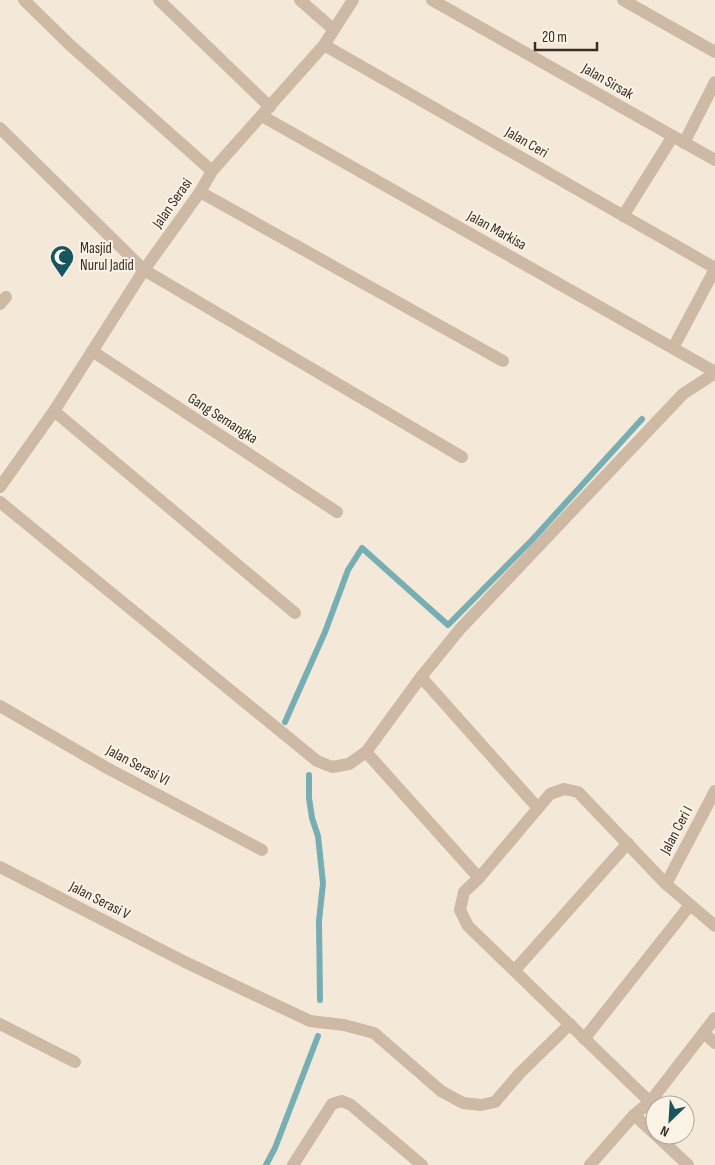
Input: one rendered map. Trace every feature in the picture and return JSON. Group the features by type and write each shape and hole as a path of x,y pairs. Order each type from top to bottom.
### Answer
{"street":[{"path":"24,0 70,45 212,171"},
{"name":"Jalan Markisa","path":"159,0 266,111 715,373"},
{"path":"300,0 332,29"},
{"name":"Jalan Serasi","path":"0,487 54,411 144,270 200,192 212,171 324,44 332,29 353,0"},
{"name":"Jalan Sirsak","path":"432,0 715,160"},
{"path":"623,0 715,52"},
{"name":"Jalan Ceri","path":"324,44 715,268"},
{"path":"684,143 715,82"},
{"path":"0,128 144,270 462,457"},
{"path":"623,216 672,136"},
{"path":"200,192 503,361"},
{"path":"673,348 715,268"},
{"name":"Gang Semangka","path":"92,351 337,512"},
{"path":"0,502 317,760 332,767 349,764 366,752 421,677 460,630 683,394 715,373"},
{"path":"54,411 295,613"},
{"path":"421,677 538,808"},
{"name":"Jalan Serasi VI","path":"0,706 107,768 262,850"},
{"path":"366,752 479,878"},
{"path":"645,1097 468,926 460,910 464,892 479,878 550,794 564,789 578,792 666,884 715,926"},
{"name":"Jalan Ceri I","path":"666,884 715,792"},
{"path":"515,970 628,843"},
{"name":"Jalan Serasi V","path":"0,867 185,962 310,1021 344,1025 374,1033 442,1091 463,1103 481,1105 494,1102 520,1073 570,1024"},
{"path":"584,1039 690,905"},
{"path":"655,1095 715,1018"},
{"path":"0,1024 75,1062"},
{"path":"704,1033 715,1043"},
{"path":"293,1165 332,1104 342,1101 351,1105 422,1165"},
{"path":"590,1165 634,1115 645,1106"},
{"path":"634,1115 645,1125"},
{"path":"666,1145 688,1165"}],"waterway":[{"path":"285,722 325,632 348,570 362,548 448,625 532,540 642,419"},
{"path":"309,775 309,798 312,818 318,836 323,883 319,921 320,1000"},
{"path":"266,1165 275,1148 318,1036"}],"place":[{"name":"Masjid Nurul Jadid","path":"62,278"}]}
